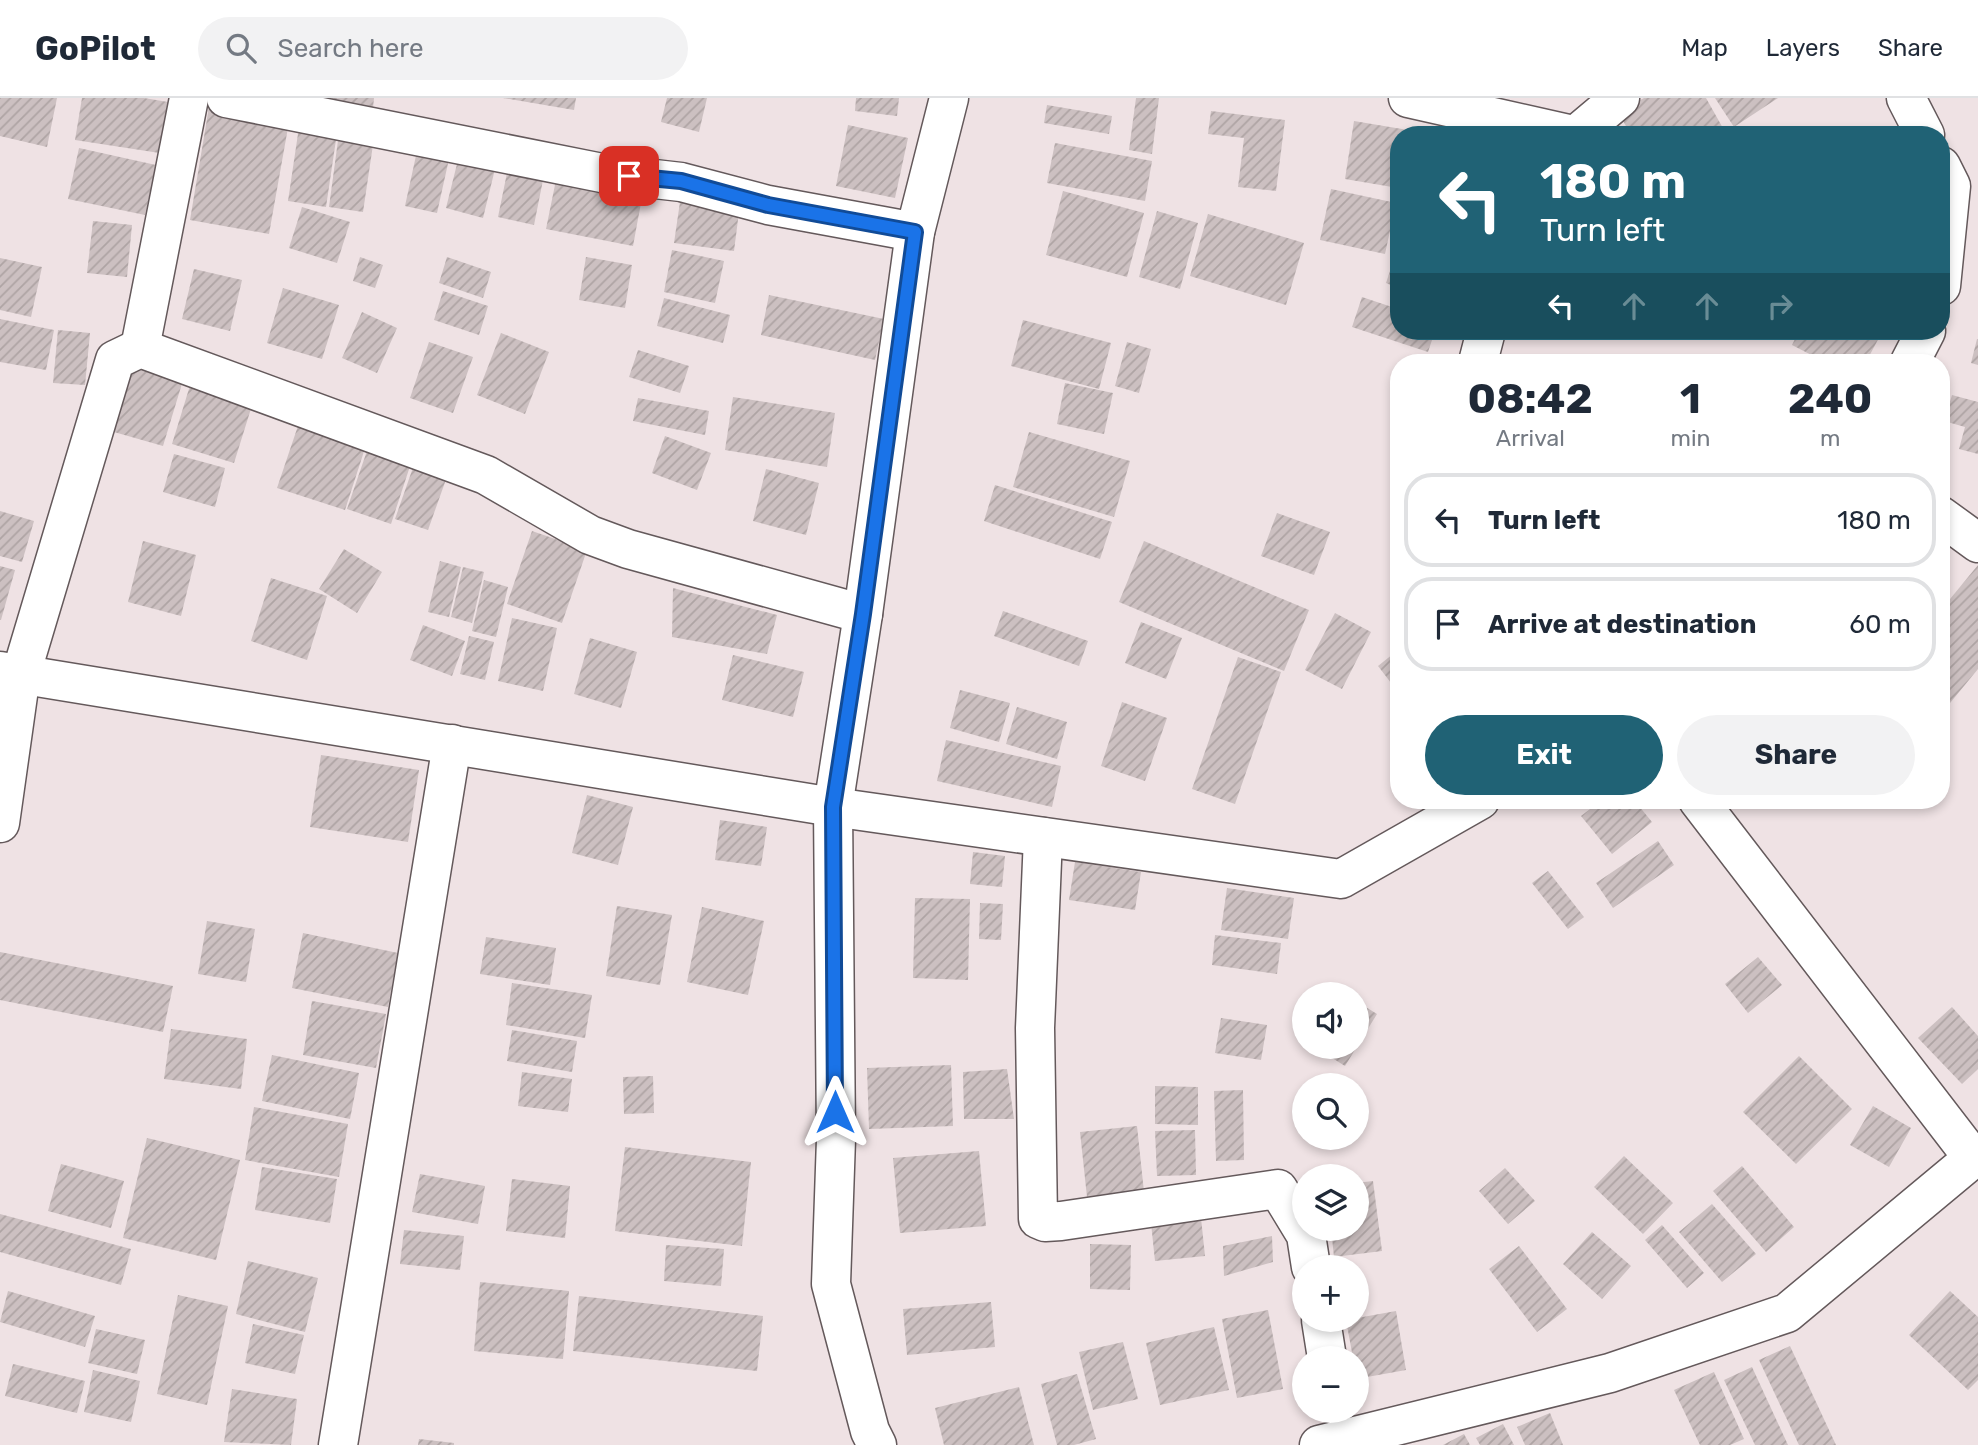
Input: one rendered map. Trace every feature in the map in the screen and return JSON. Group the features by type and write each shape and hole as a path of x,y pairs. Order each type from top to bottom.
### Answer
{"street":[{"path":"140,348 189,98"},
{"path":"226,98 603,173 681,181 768,205 915,232"},
{"path":"877,1445 870,1431 831,1284 835,1139 833,807 863,614 915,232 949,98"},
{"path":"1408,98 1534,126"},
{"path":"1585,126 1620,98"},
{"path":"1906,98 1920,126"},
{"path":"1950,222 1956,180"},
{"path":"0,823 11,673 115,360 140,348 486,475 590,534 628,549 863,614"},
{"path":"1950,523 1978,543"},
{"path":"11,673 833,807 1341,879 1464,809"},
{"path":"338,1445 452,744"},
{"path":"1333,1432 1611,1373 1787,1313 1975,1156 1705,809"},
{"path":"1043,837 1035,1028 1038,1219 1045,1222 1061,1221 1278,1189 1306,1235 1309,1255"}],"building":[{"path":"0,98 57,98 47,147 0,136"},
{"path":"82,98 144,98 174,103 166,154 75,140"},
{"path":"332,98 374,98 373,108 331,102"},
{"path":"503,98 576,98 574,110"},
{"path":"667,98 707,98 699,132 661,122"},
{"path":"856,98 899,98 897,116 855,111"},
{"path":"1136,98 1159,98 1152,154 1129,150"},
{"path":"1644,98 1706,98 1722,126 1626,126 1618,112"},
{"path":"1715,98 1778,98 1736,126"},
{"path":"1047,105 1112,116 1109,134 1044,123"},
{"path":"209,107 289,122 269,234 190,220"},
{"path":"1211,111 1285,120 1276,191 1238,187 1244,138 1208,134"},
{"path":"1354,121 1390,127 1390,187 1345,179"},
{"path":"848,125 908,138 895,198 836,186"},
{"path":"299,127 337,133 326,207 288,201"},
{"path":"339,133 374,138 363,212 329,207"},
{"path":"1055,143 1152,161 1145,201 1047,183"},
{"path":"79,148 156,165 145,215 68,199"},
{"path":"417,151 449,159 437,213 405,206"},
{"path":"458,160 495,169 483,218 446,208"},
{"path":"507,173 543,180 534,225 498,217"},
{"path":"557,175 643,192 633,246 546,229"},
{"path":"1331,189 1390,202 1390,231 1385,254 1320,240"},
{"path":"1063,191 1144,213 1127,277 1046,255"},
{"path":"681,195 740,204 734,251 674,243"},
{"path":"302,207 350,222 337,263 289,248"},
{"path":"1157,211 1198,223 1180,289 1139,277"},
{"path":"1208,214 1304,243 1286,305 1190,276"},
{"path":"93,221 132,225 127,277 87,273"},
{"path":"672,250 724,261 715,303 664,292"},
{"path":"360,257 383,265 375,288 353,281"},
{"path":"447,257 491,272 483,298 439,283"},
{"path":"586,257 632,265 625,308 579,300"},
{"path":"0,258 42,267 31,317 0,310"},
{"path":"194,269 242,280 230,331 182,319"},
{"path":"283,288 339,305 322,359 267,343"},
{"path":"443,291 488,306 479,335 434,320"},
{"path":"769,295 884,319 875,360 761,335"},
{"path":"1362,297 1390,306 1390,340 1352,327"},
{"path":"664,298 730,315 723,343 657,326"},
{"path":"362,312 397,328 377,373 342,358"},
{"path":"0,319 54,330 46,370 0,362"},
{"path":"1023,320 1111,343 1099,389 1011,366"},
{"path":"58,330 90,333 85,385 53,383"},
{"path":"501,333 549,352 525,414 477,395"},
{"path":"1978,339 1978,365 1971,363"},
{"path":"1392,340 1432,340 1428,352"},
{"path":"1794,340 1878,340 1870,354 1809,354 1792,345"},
{"path":"429,342 473,357 453,413 410,398"},
{"path":"1127,342 1151,349 1139,393 1115,386"},
{"path":"638,350 689,366 680,393 629,377"},
{"path":"135,363 184,377 163,446 114,432"},
{"path":"192,379 254,399 234,463 172,444"},
{"path":"1065,383 1113,393 1104,434 1057,424"},
{"path":"1952,395 1978,402 1978,454 1959,449 1965,427 1950,423"},
{"path":"733,397 835,413 827,467 725,450"},
{"path":"638,398 709,411 705,435 633,421"},
{"path":"301,417 368,439 345,510 277,488"},
{"path":"1029,432 1130,461 1114,517 1013,487"},
{"path":"665,436 711,453 697,490 652,473"},
{"path":"370,442 413,457 391,524 347,509"},
{"path":"174,454 225,468 215,507 163,492"},
{"path":"416,459 449,471 428,530 395,519"},
{"path":"766,469 819,483 806,535 753,521"},
{"path":"995,485 1112,522 1100,559 984,521"},
{"path":"0,511 34,521 22,562 0,556"},
{"path":"1277,513 1330,532 1314,575 1261,556"},
{"path":"532,531 587,550 562,623 507,604"},
{"path":"143,541 196,555 181,616 128,602"},
{"path":"1144,541 1309,610 1284,671 1119,602"},
{"path":"344,549 382,572 357,613 319,589"},
{"path":"440,561 461,567 449,617 428,612"},
{"path":"1978,565 1978,669 1950,703 1950,599"},
{"path":"0,566 15,570 1,620 0,620"},
{"path":"463,567 484,572 472,623 451,617"},
{"path":"271,578 327,596 307,660 251,641"},
{"path":"484,580 508,587 496,637 472,631"},
{"path":"673,588 777,615 767,654 672,637"},
{"path":"1003,611 1088,641 1079,666 994,636"},
{"path":"1335,613 1371,632 1342,689 1305,670"},
{"path":"512,618 557,628 543,691 498,681"},
{"path":"1141,622 1182,638 1166,679 1125,663"},
{"path":"423,625 465,641 452,676 410,660"},
{"path":"469,636 494,642 485,680 460,674"},
{"path":"590,638 637,652 621,708 574,694"},
{"path":"733,655 804,672 793,717 722,700"},
{"path":"1390,656 1390,682 1378,666"},
{"path":"1238,657 1281,672 1235,804 1192,789"},
{"path":"960,690 1010,703 999,742 950,728"},
{"path":"1122,702 1167,718 1145,781 1101,766"},
{"path":"1017,707 1067,722 1057,759 1006,744"},
{"path":"946,740 1061,766 1052,807 937,781"},
{"path":"321,755 419,770 408,842 310,827"},
{"path":"587,795 633,807 618,865 572,853"},
{"path":"1590,809 1641,809 1652,822 1612,854 1581,816"},
{"path":"720,820 767,827 761,866 715,860"},
{"path":"1658,841 1674,865 1613,908 1596,883"},
{"path":"973,852 1005,856 1002,887 970,884"},
{"path":"1075,862 1141,872 1135,910 1069,900"},
{"path":"1548,871 1584,917 1568,929 1532,883"},
{"path":"1227,888 1294,898 1288,939 1221,930"},
{"path":"915,898 970,899 968,980 913,978"},
{"path":"980,903 1003,904 1001,940 979,939"},
{"path":"617,906 672,915 660,985 606,976"},
{"path":"702,907 764,921 748,995 687,982"},
{"path":"207,921 255,929 246,982 198,974"},
{"path":"303,933 398,953 388,1007 292,988"},
{"path":"1215,935 1281,943 1277,974 1212,965"},
{"path":"486,937 556,948 550,985 480,974"},
{"path":"0,952 173,986 163,1032 0,1000"},
{"path":"1758,957 1782,985 1748,1013 1725,984"},
{"path":"512,983 592,995 585,1038 506,1025"},
{"path":"312,1001 386,1014 376,1068 303,1055"},
{"path":"1952,1007 1978,1036 1978,1069 1962,1084 1918,1038"},
{"path":"1369,1009 1377,1014 1369,1027"},
{"path":"1221,1018 1267,1025 1261,1060 1215,1053"},
{"path":"171,1029 247,1039 241,1089 164,1079"},
{"path":"512,1030 577,1041 572,1072 507,1061"},
{"path":"272,1055 359,1073 350,1119 262,1101"},
{"path":"1799,1056 1852,1109 1796,1164 1743,1112"},
{"path":"1334,1059 1349,1059 1345,1066"},
{"path":"951,1065 953,1126 869,1129 867,1068"},
{"path":"1007,1069 1014,1119 964,1119 963,1072"},
{"path":"522,1072 572,1079 568,1112 518,1106"},
{"path":"653,1076 654,1113 624,1114 623,1077"},
{"path":"1155,1086 1198,1087 1198,1125 1155,1124"},
{"path":"1243,1090 1244,1160 1216,1161 1214,1091"},
{"path":"1873,1106 1911,1128 1889,1167 1850,1145"},
{"path":"254,1107 348,1124 339,1177 245,1160"},
{"path":"1137,1126 1144,1192 1087,1197 1080,1132"},
{"path":"1195,1130 1196,1175 1157,1176 1155,1131"},
{"path":"147,1138 240,1160 216,1260 123,1238"},
{"path":"625,1147 751,1162 742,1246 615,1231"},
{"path":"979,1151 986,1226 900,1233 893,1158"},
{"path":"1624,1156 1673,1203 1643,1234 1594,1187"},
{"path":"61,1164 124,1181 111,1228 48,1211"},
{"path":"1742,1166 1794,1227 1766,1252 1713,1191"},
{"path":"262,1167 337,1179 330,1223 255,1210"},
{"path":"1505,1168 1535,1201 1508,1224 1479,1191"},
{"path":"420,1174 485,1186 478,1224 412,1212"},
{"path":"512,1179 570,1186 565,1238 506,1231"},
{"path":"1369,1181 1373,1181 1382,1251 1334,1255 1332,1241 1369,1241"},
{"path":"1712,1204 1756,1254 1722,1282 1679,1232"},
{"path":"0,1214 131,1249 121,1285 0,1252"},
{"path":"1201,1218 1205,1256 1155,1261 1151,1223"},
{"path":"1662,1225 1704,1273 1687,1288 1645,1240"},
{"path":"404,1230 464,1236 460,1270 400,1264"},
{"path":"1592,1232 1631,1266 1602,1299 1563,1264"},
{"path":"1272,1236 1273,1262 1224,1276 1223,1246"},
{"path":"1090,1244 1131,1245 1130,1290 1090,1289"},
{"path":"666,1245 724,1249 721,1286 664,1281"},
{"path":"1519,1246 1567,1309 1537,1332 1489,1269"},
{"path":"248,1261 318,1278 305,1332 236,1314"},
{"path":"480,1282 569,1291 563,1359 474,1351"},
{"path":"8,1291 95,1316 85,1347 0,1322"},
{"path":"1950,1291 1978,1317 1978,1380 1968,1390 1909,1335"},
{"path":"178,1295 228,1306 207,1405 157,1394"},
{"path":"579,1296 763,1316 757,1371 573,1351"},
{"path":"991,1302 995,1347 907,1355 903,1309"},
{"path":"1268,1310 1283,1389 1237,1398 1222,1319"},
{"path":"1396,1311 1406,1370 1369,1377 1369,1346 1351,1346 1348,1332 1369,1332 1369,1316"},
{"path":"253,1324 304,1335 295,1374 245,1363"},
{"path":"1214,1327 1229,1390 1160,1405 1146,1343"},
{"path":"96,1329 145,1340 137,1374 88,1363"},
{"path":"1123,1342 1138,1399 1093,1410 1079,1352"},
{"path":"1790,1346 1836,1445 1799,1445 1759,1360"},
{"path":"13,1364 85,1381 77,1413 5,1396"},
{"path":"1752,1367 1788,1445 1755,1445 1724,1380"},
{"path":"93,1370 140,1381 131,1422 84,1412"},
{"path":"1714,1372 1744,1439 1730,1445 1700,1445 1674,1390"},
{"path":"1077,1374 1096,1439 1074,1445 1057,1445 1041,1384"},
{"path":"1019,1387 1034,1445 944,1445 935,1408"},
{"path":"232,1389 297,1399 291,1445 224,1442"},
{"path":"1550,1413 1563,1445 1525,1445 1517,1427"},
{"path":"1503,1424 1514,1445 1480,1445 1476,1438"},
{"path":"1464,1434 1470,1445 1443,1445"},
{"path":"419,1439 454,1443 454,1445 418,1445"}],"route":[{"path":"629,176 681,181 768,205 915,232 863,614 833,807 835,1112"}]}
